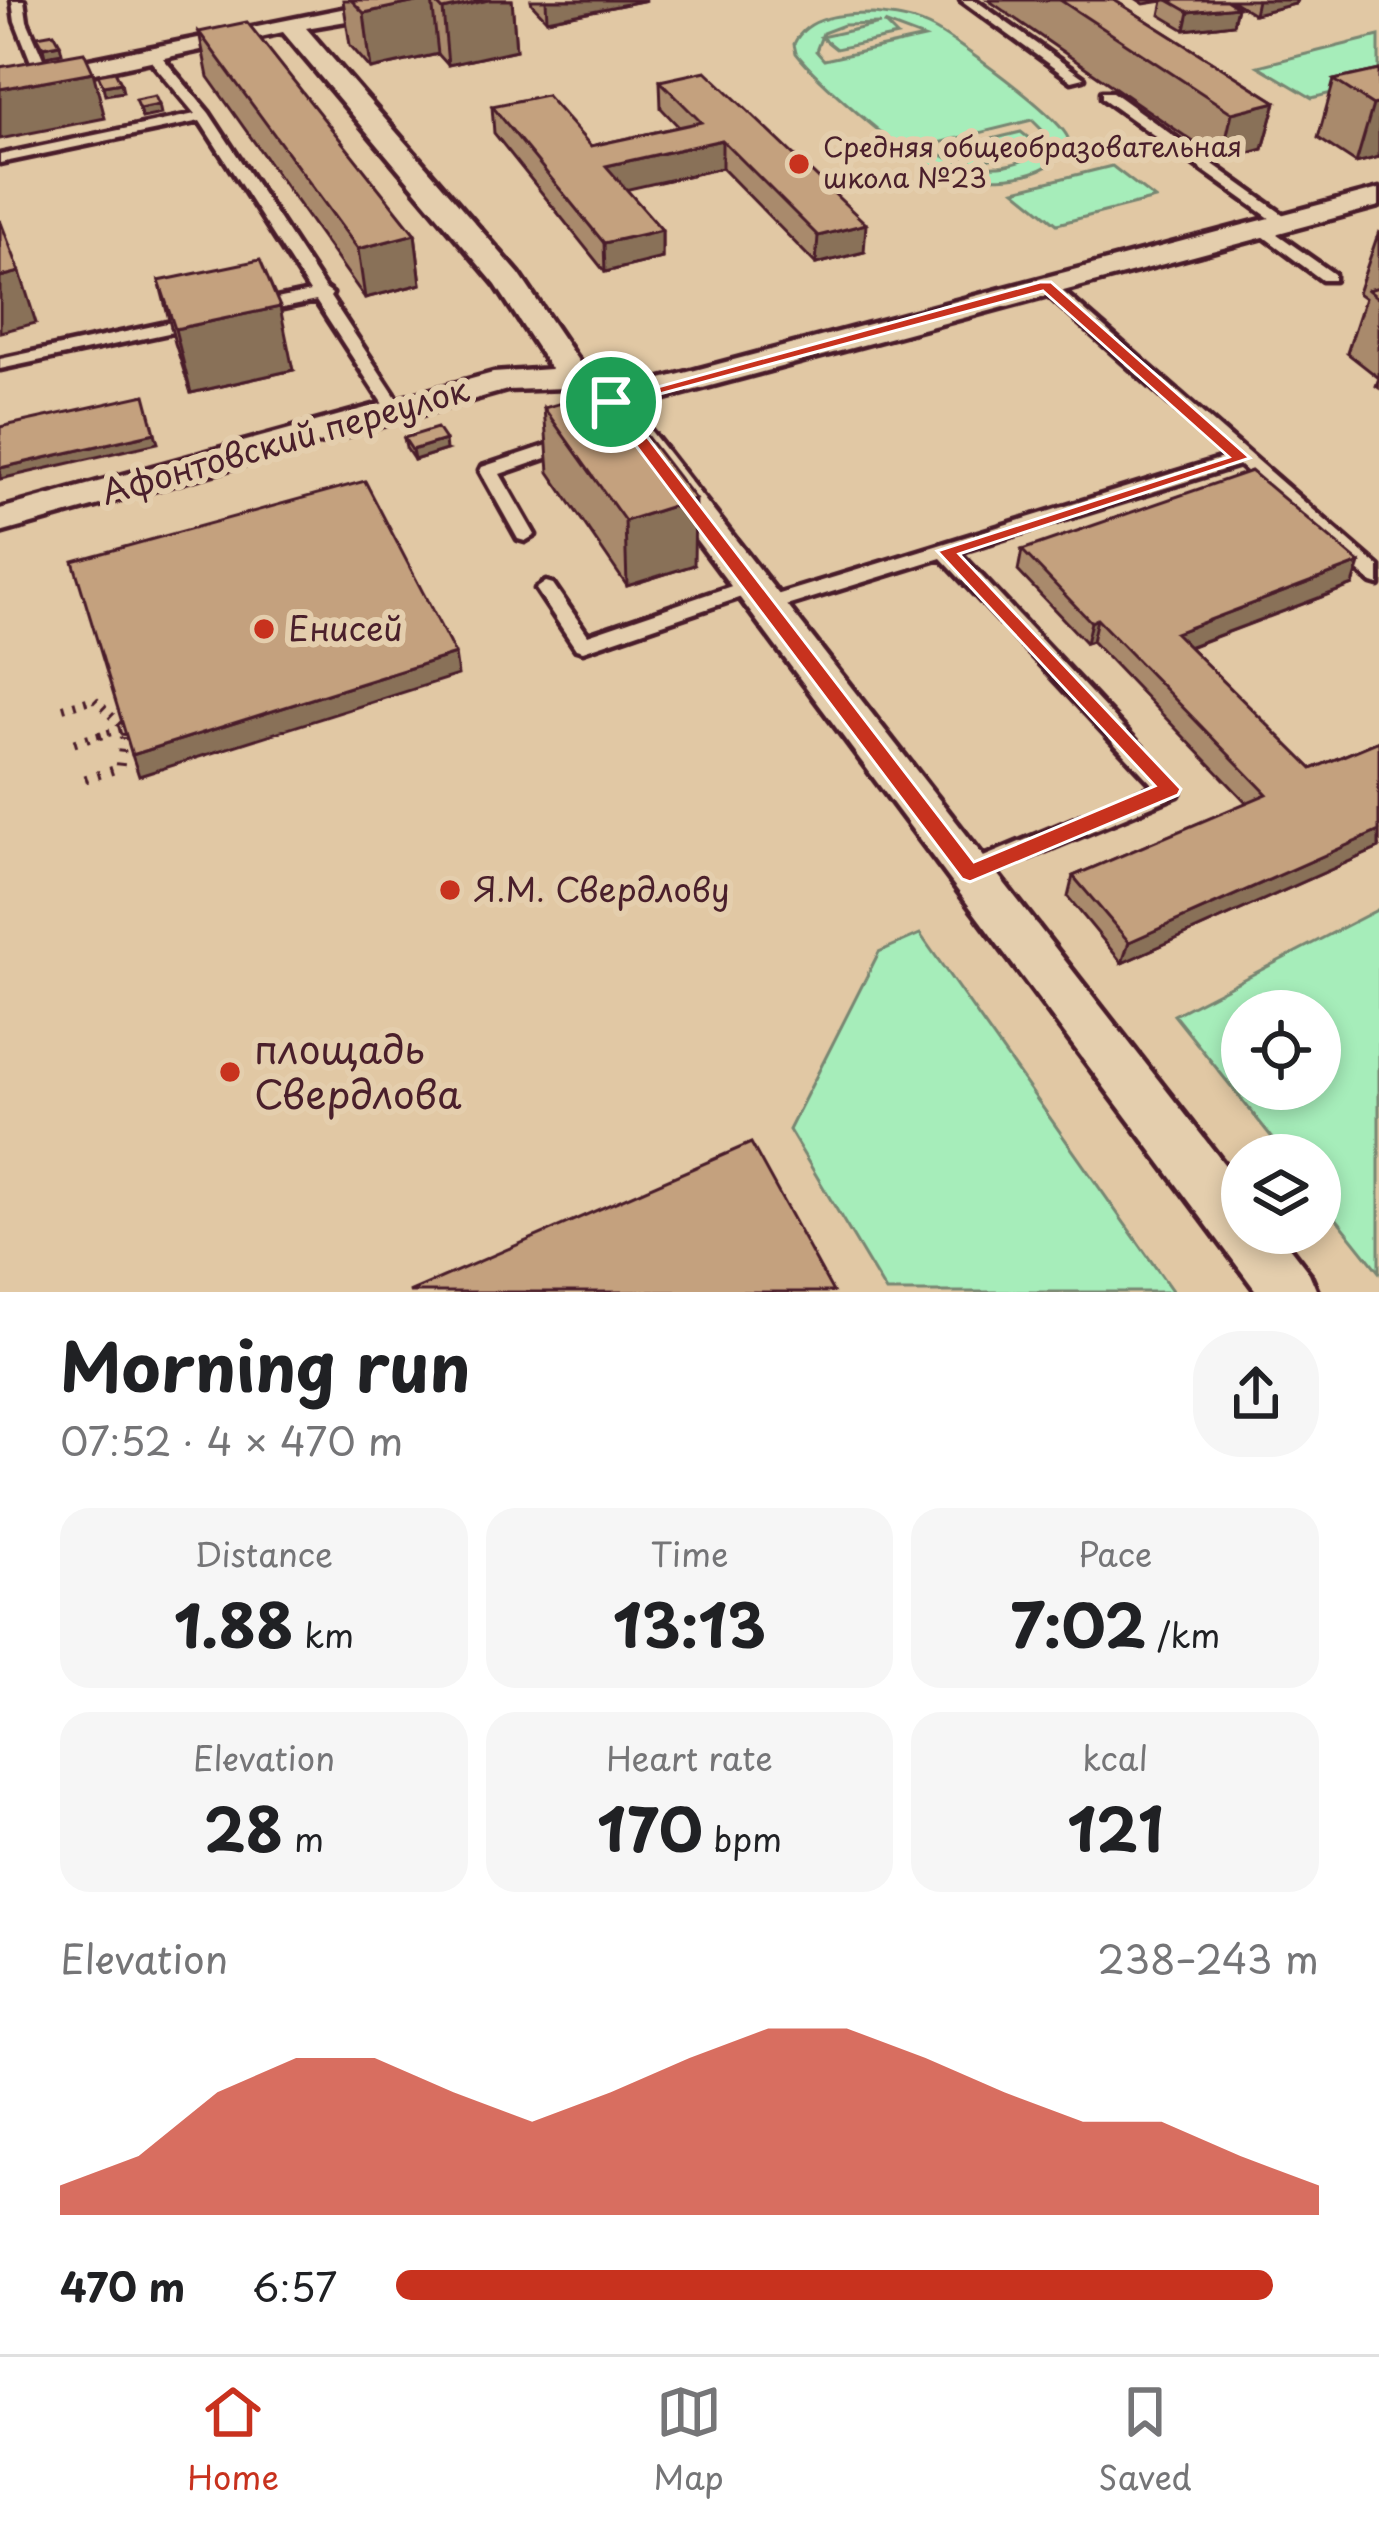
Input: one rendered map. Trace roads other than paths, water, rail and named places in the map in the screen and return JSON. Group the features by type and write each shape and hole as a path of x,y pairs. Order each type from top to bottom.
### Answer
{"street":[{"path":"0,86 289,24 427,0"},
{"path":"289,24 508,280 609,424 760,596 1221,1201"},
{"path":"609,424 1046,285 1379,197"},
{"name":"Афонтовский переулок","path":"0,521 505,380 573,378"},
{"path":"1261,1254 1290,1292"}],"lane":[{"path":"18,0 21,21 44,77"},
{"path":"967,0 1077,78"},
{"path":"0,26 21,21"},
{"path":"152,54 204,116 396,411"},
{"path":"1107,95 1272,224 1328,277"},
{"path":"0,159 204,116"},
{"path":"1046,285 1379,578"},
{"path":"232,314 324,294"},
{"path":"0,364 208,319"},
{"path":"525,535 489,472 609,424"},
{"path":"546,589 584,644 946,551 1241,458"},
{"path":"946,551 1170,789 970,873"}],"place":[{"name":"Средняя общеобразовательная школа №23","path":"799,164"},
{"name":"Енисей","path":"264,629"},
{"name":"Я.М. Свердлову","path":"450,890"},
{"name":"площадь Свердлова","path":"230,1072"}]}
